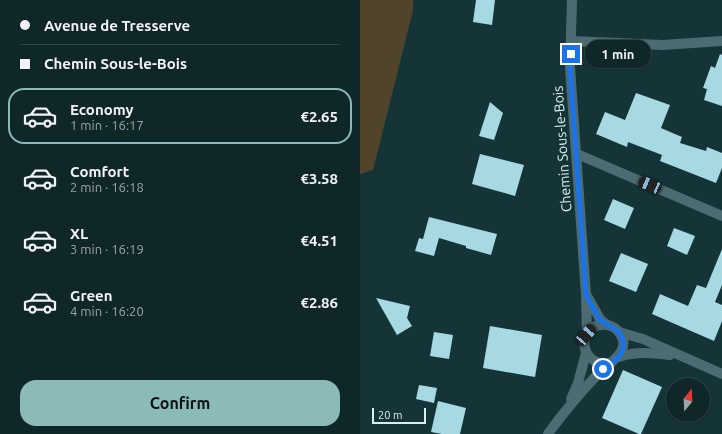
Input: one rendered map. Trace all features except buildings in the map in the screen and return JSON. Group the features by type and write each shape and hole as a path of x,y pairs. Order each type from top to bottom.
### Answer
{"street":[{"name":"Chemin Sous-le-Bois","path":"572,0 570,67 586,295 586,335"},
{"path":"571,41 663,44 722,41"},
{"path":"577,154 722,216"},
{"name":"Chemin Sous-le-Bois","path":"586,295 600,320 607,325"},
{"path":"568,406 578,383 586,353 584,341 586,335 592,329 599,325 607,325 614,327 619,332 623,340 623,349 619,357"},
{"path":"619,332 642,339 722,374"},
{"path":"586,353 597,363 610,363"},
{"path":"548,434 568,406 610,363 619,357 627,354 642,353 678,356"}],"shaded area":[{"path":"360,0 413,0 413,10 373,170 360,174"}],"route":[{"path":"571,54 570,67 586,295 600,320 607,325 614,327 619,332 623,340 623,349 619,357 603,369"}]}
